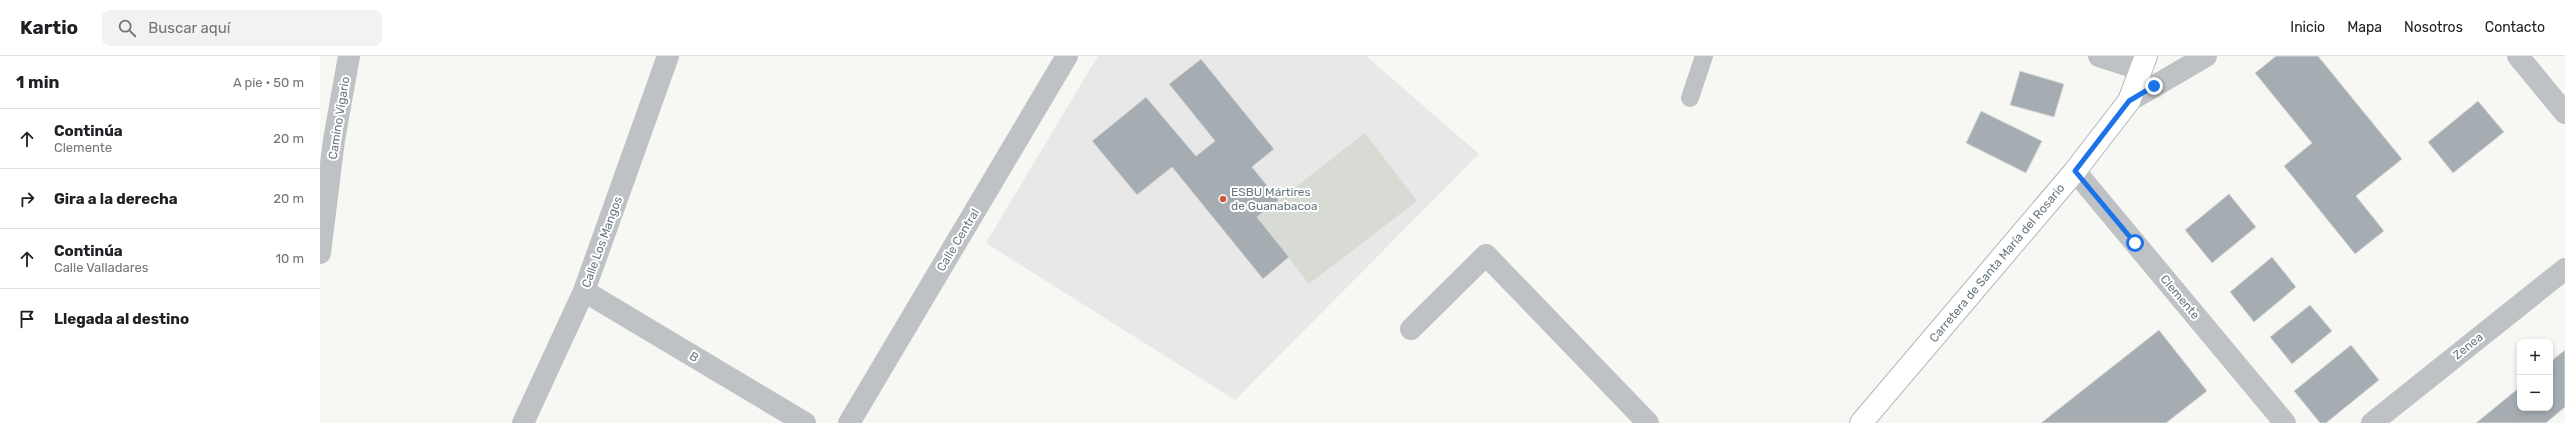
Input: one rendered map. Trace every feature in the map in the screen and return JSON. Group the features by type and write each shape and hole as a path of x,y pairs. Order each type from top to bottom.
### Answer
{"main road":[{"name":"Carretera de Santa María del Rosario","path":"1861,423 2075,171 2129,101 2144,63"}],"street":[{"name":"Camino Vigario","path":"320,252 327,132 349,56"},
{"name":"Calle Los Mangos","path":"524,423 584,291 668,56"},
{"name":"Calle Central","path":"849,423 1066,56"},
{"path":"2098,56 2144,63"},
{"path":"2129,101 2206,56"},
{"path":"2518,56 2565,113"},
{"name":"Clemente","path":"2075,171 2285,423"},
{"path":"1411,329 1486,255 1648,423"},
{"name":"Zenea","path":"2372,423 2565,269"},
{"name":"B","path":"584,291 805,423"}],"lane":[{"path":"1690,98 1704,56"}],"shaded area":[{"name":"ESBU Mártires de Guanabacoa","path":"1098,56 1366,56 1479,154 1235,400 986,243"},
{"path":"1365,133 1417,201 1309,284 1257,217"}],"building":[{"path":"2276,56 2318,56 2402,159 2356,196 2384,231 2355,254 2284,166 2312,143 2255,73"},
{"path":"1201,59 1274,149 1252,167 1279,200 1257,217 1289,257 1263,279 1172,167 1137,195 1092,141 1146,97 1196,156 1215,141 1169,84"},
{"path":"2020,71 2064,84 2054,117 2010,105"},
{"path":"2478,101 2504,132 2453,173 2428,142"},
{"path":"1981,111 2042,141 2026,173 1966,143"},
{"path":"2229,194 2256,227 2212,263 2185,230"},
{"path":"2272,257 2296,287 2254,322 2230,292"},
{"path":"2310,305 2332,331 2292,364 2270,337"},
{"path":"2159,330 2207,391 2166,423 2041,423"},
{"path":"2351,345 2379,380 2326,423 2320,423 2294,391"},
{"path":"2565,350 2565,407 2546,423 2476,423 2517,389 2517,411 2553,411 2553,360"}],"place":[{"name":"ESBU Mártires de Guanabacoa","path":"1223,199"}],"route":[{"path":"2135,243 2075,171 2129,101 2154,86"}]}
